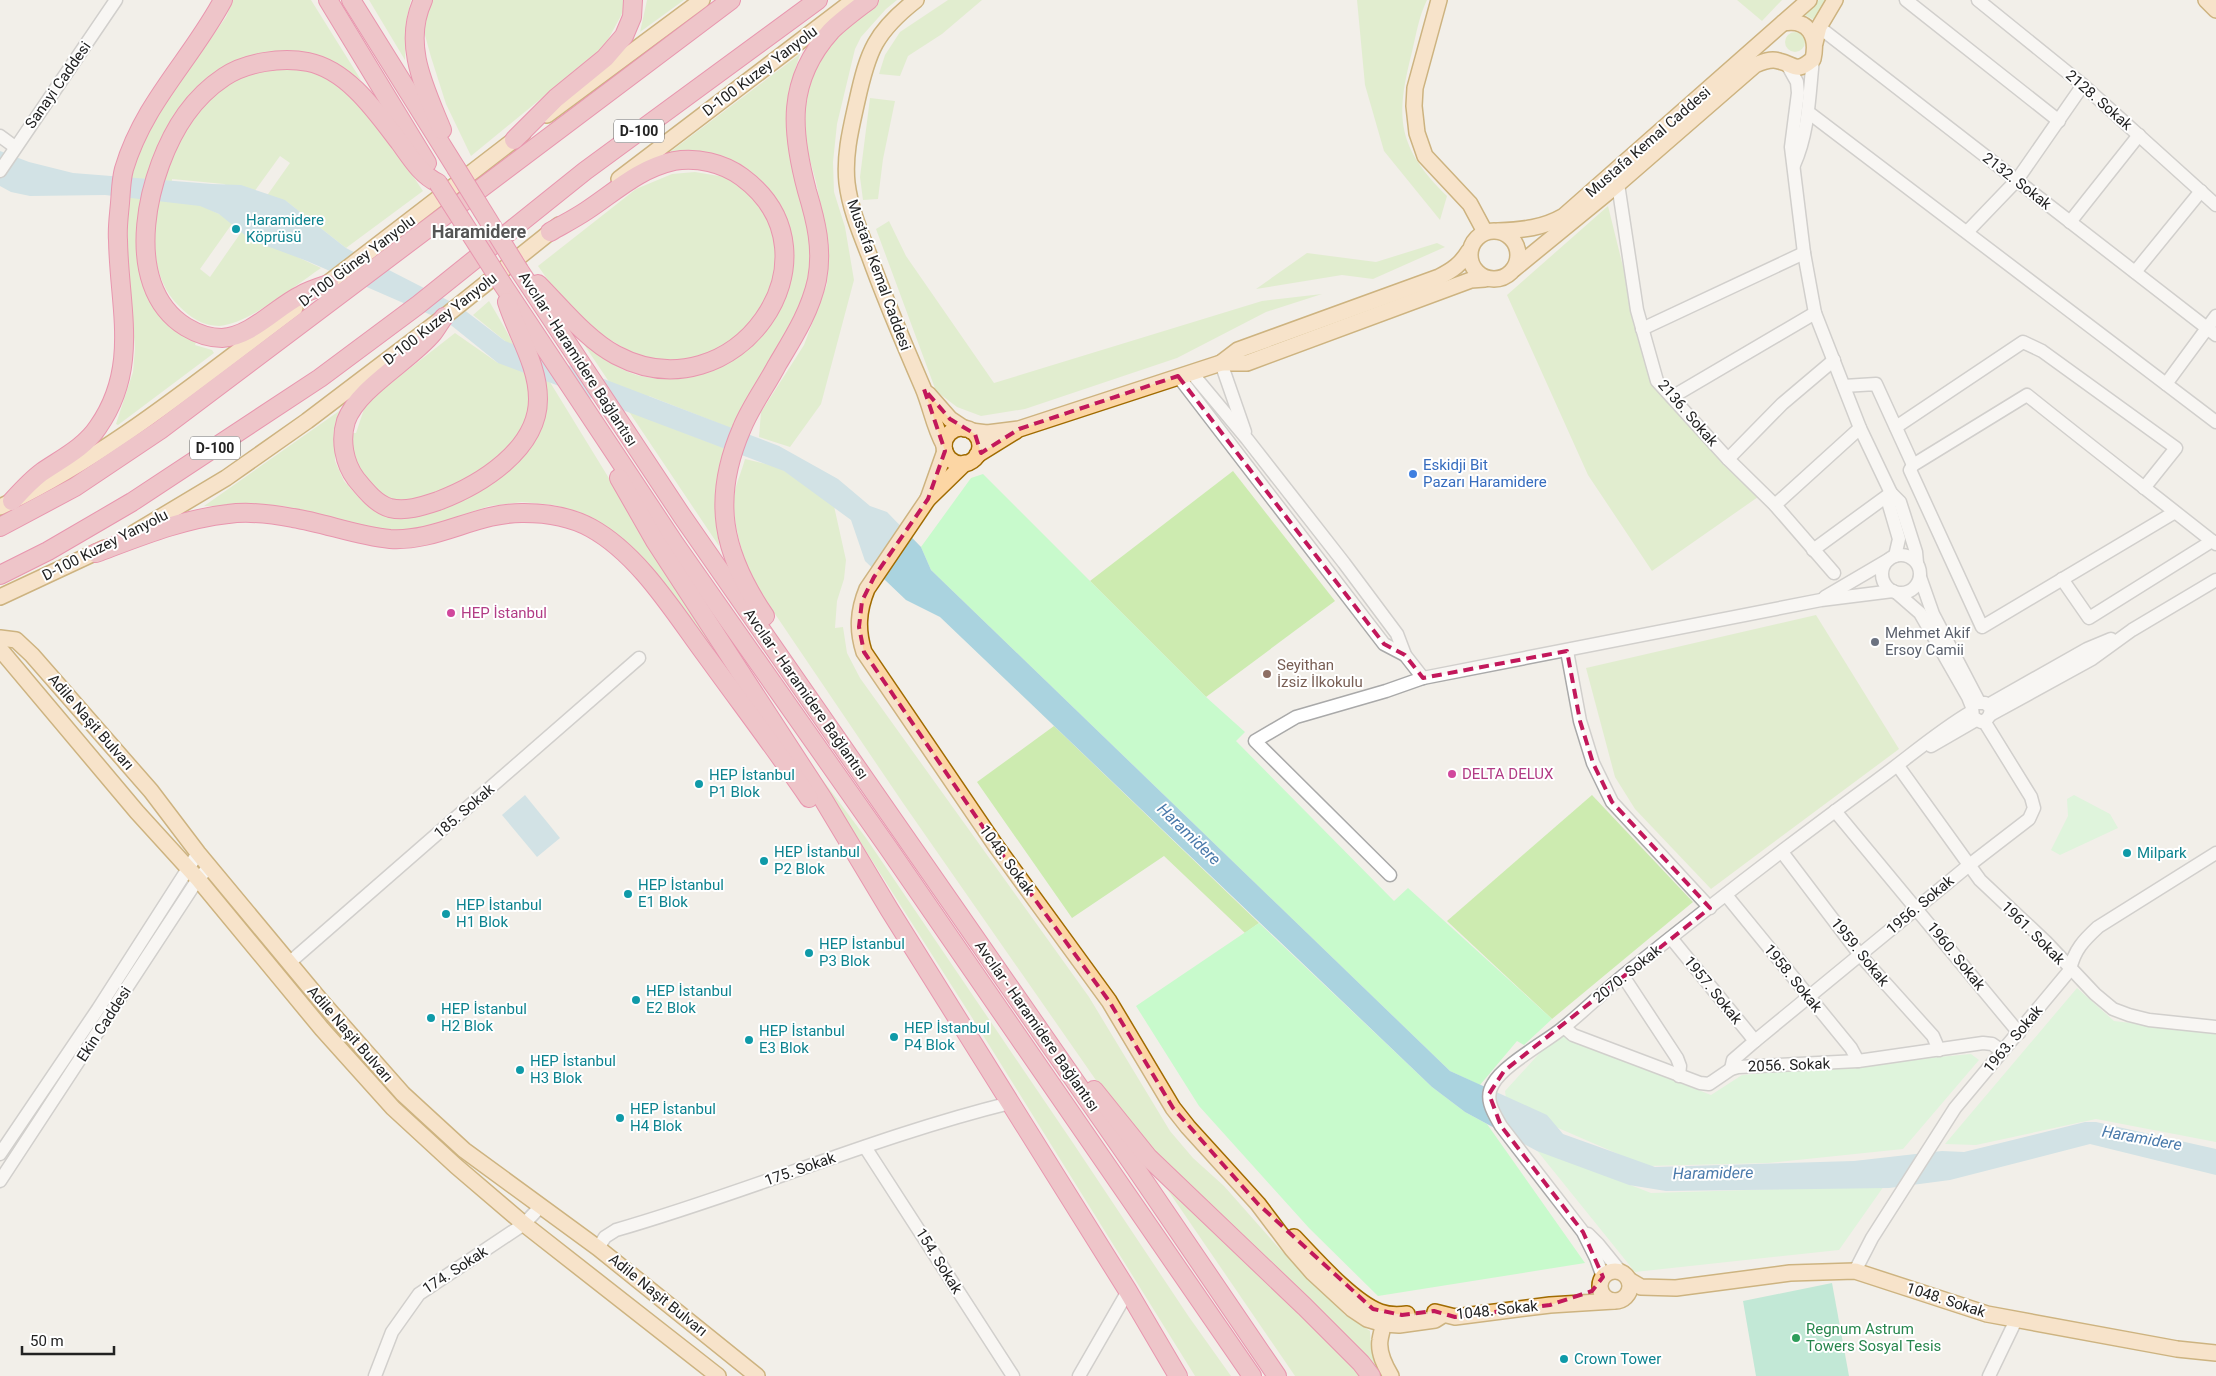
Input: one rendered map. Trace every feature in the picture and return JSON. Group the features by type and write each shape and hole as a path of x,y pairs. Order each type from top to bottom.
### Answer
{"highway":[{"path":"6,504 27,484 63,459 96,430 108,412 123,372 126,343 118,240 120,188 124,170 143,121 156,98 198,41 223,0"},
{"name":"Avcılar - Haramidere Bağlantısı","path":"328,0 438,183 581,404 675,544 889,849 1252,1376"},
{"name":"Avcılar - Haramidere Bağlantısı","path":"352,0 519,270 648,466 1278,1376"},
{"path":"423,0 416,15 415,54 456,168"},
{"path":"514,140 556,98 605,58 624,36 632,17 633,0"},
{"path":"0,527 75,487 160,430 731,0"},
{"name":"D-100","path":"0,575 48,552 132,502 320,378 418,305 585,171 818,0"},
{"path":"820,714 805,677 754,600 732,556 724,511 725,486 729,466 742,426 792,342 811,301 817,280 819,262 817,226 796,144 796,104 798,91 811,60 822,42 832,30 869,0"},
{"path":"329,284 301,295 251,328 223,338 208,336 191,330 178,322 158,297 150,276 145,243 150,195 167,148 175,132 186,114 212,86 232,73 264,62 298,60 320,66 345,81 356,91 382,119 416,165 428,178 438,183"},
{"path":"519,270 530,277 568,316 614,354 637,365 660,370 678,370 694,367 717,359 747,340 766,318 782,274 782,238 770,205 760,192 736,172 708,162 691,159 674,161 644,171 586,211 550,232"},
{"path":"444,317 434,333 358,401 346,421 344,449 352,473 369,494 390,508 404,510 419,507 469,488 506,462 531,428 537,412 536,382 525,347 514,325 503,284"},
{"path":"581,404 638,514 823,799 889,909 1128,1291 1178,1376"},
{"path":"96,553 165,528 229,513 291,517 388,538 412,539 430,536 496,515 523,513 550,515 572,520 590,527 620,548 647,577 793,774 889,909"},
{"path":"1000,973 1014,984 1037,1009 1104,1104 1137,1145 1305,1307 1361,1363 1371,1376"}],"main road":[{"name":"D-100 Güney Yanyolu","path":"6,504 98,452 329,284 514,140 702,0"},
{"name":"D-100 Kuzey Yanyolu","path":"0,597 96,553 178,508 226,478 306,421 444,317 550,232 854,0"},
{"name":"Mustafa Kemal Caddesi","path":"916,0 893,18 872,49 866,62 846,162 847,184 856,222 901,338 924,389 944,448"},
{"path":"1019,429 960,464 950,460 944,448 949,434 954,430 987,433 1019,429 1221,363 1247,363 1471,280 1485,278 1499,280 1514,270 1518,262 1516,247 1512,240 1492,232 1470,204 1425,156 1416,133 1415,88 1439,0"},
{"name":"Mustafa Kemal Caddesi","path":"1492,232 1532,229 1548,225 1564,216 1809,0"},
{"path":"1815,43 1812,34 1801,25 1780,26 1774,35 1774,47 1785,63 1803,67 1813,59 1819,27 1836,0"},
{"path":"2206,0 2216,10"},
{"name":"Mustafa Kemal Caddesi","path":"1514,270 1618,184 1755,65 1773,60 1785,63"},
{"path":"1221,363 1238,350 1454,270 1463,261 1476,238 1492,232"},
{"path":"1469,251 1474,266 1485,278"},
{"name":"Mustafa Kemal Caddesi","path":"924,389 950,419 968,430"},
{"path":"968,430 978,439 979,450 971,459"},
{"name":"1048. Sokak","path":"928,499 944,448"},
{"name":"1048. Sokak","path":"971,459 928,499 874,577 865,595 858,627 864,652 996,846 1109,1001 1173,1108 1258,1204 1313,1273 1359,1314 1411,1324 1435,1320 1443,1314 1455,1317 1550,1305"},
{"name":"Adile Naşit Bulvarı","path":"0,638 6,637 16,640 32,655 152,791 198,853 289,963 419,1109 464,1150 598,1248 757,1376"},
{"name":"Adile Naşit Bulvarı","path":"0,650 137,812 188,867 322,1028 393,1108 456,1166 524,1224 718,1376"},
{"path":"1550,1305 1580,1297 1592,1291 1601,1280 1614,1271 1642,1287 1676,1288"},
{"name":"1048. Sokak","path":"1676,1288 1790,1273 1856,1271 1956,1305 2016,1320 2177,1349 2216,1353"},
{"path":"1601,1280 1604,1297 1617,1301 1628,1294 1630,1287 1625,1276"},
{"path":"1550,1305 1617,1301 1650,1296 1676,1288"},
{"path":"1383,1319 1379,1343 1391,1376"}],"street":[{"name":"Sanayi Caddesi","path":"0,171 116,0"},
{"path":"1906,0 2059,121"},
{"name":"2128. Sokak","path":"1978,0 2083,86 2216,205"},
{"name":"2132. Sokak","path":"1819,27 2211,331"},
{"path":"1794,164 1802,147 1808,112 1813,59"},
{"path":"1785,63 1797,82 1798,93 1791,147 1804,252 1815,312 1860,428 1891,493 1900,502 1916,552 1920,576 1933,614 1980,712"},
{"path":"1967,232 2017,180 2083,86"},
{"path":"1808,112 2216,422"},
{"path":"2070,222 2139,135"},
{"path":"0,136 15,147"},
{"name":"2136. Sokak","path":"1618,184 1637,310 1657,381 1728,458 1775,505 1834,573"},
{"path":"2135,272 2201,192"},
{"path":"1642,329 1804,252"},
{"path":"1672,398 1815,312"},
{"path":"2166,384 2211,331 2216,316"},
{"path":"1896,427 2023,342 2042,351 2176,448 2144,488"},
{"path":"1728,458 1782,404 1834,360"},
{"path":"1221,363 1247,439"},
{"path":"1184,374 1247,439 1397,634 1405,655 1423,678"},
{"path":"1184,374 1384,644 1405,655"},
{"path":"1844,386 1876,384 1913,465"},
{"path":"2062,579 2089,618 2214,543 2175,512 2026,395 1913,465 1910,470 1982,627 2062,579 2175,512"},
{"path":"1775,505 1860,428"},
{"path":"1813,550 1891,493"},
{"path":"1891,493 1889,506 1898,539 1898,547 1882,569 1886,586 1920,613 1980,712"},
{"path":"1821,600 1891,558 1907,556 1917,563"},
{"path":"1390,875 1255,741 1296,717 1386,691 1423,678 1821,600 1910,591 1915,587 1920,576"},
{"name":"2070. Sokak","path":"1583,1232 1501,1126 1494,1113 1489,1094 1493,1083 1504,1071 1564,1027 1622,976 1932,737 2092,659 2132,630 2216,580"},
{"path":"1567,651 1580,721 1592,763 1612,802 1710,908"},
{"name":"185. Sokak","path":"289,963 639,658"},
{"name":"1956. Sokak","path":"1731,1068 1733,1060 1755,1041 1968,866 2029,819 2034,808 2031,797 1980,712"},
{"name":"1961. Sokak","path":"1902,762 1968,866 1980,880 2046,942 2070,970 2113,1008 2129,1016 2149,1020 2216,1027"},
{"name":"1960. Sokak","path":"1835,811 2019,1032"},
{"name":"1959. Sokak","path":"1782,852 1860,955 1933,1036 1939,1050"},
{"name":"Ekin Caddesi","path":"0,1154 98,1009 198,853"},
{"name":"1963. Sokak","path":"1856,1271 1872,1238 1933,1140 1955,1108 2070,970 2072,957 2082,942 2098,927 2216,853"},
{"name":"Ekin Caddesi","path":"0,1181 198,879 210,866"},
{"name":"1958. Sokak","path":"1726,896 1851,1048 1858,1062"},
{"name":"1957. Sokak","path":"1671,938 1755,1041"},
{"path":"1622,976 1677,1058 1680,1066 1679,1076"},
{"name":"2056. Sokak","path":"1564,1027 1573,1035 1679,1076 1708,1084 1731,1068 1753,1065 1858,1062 1983,1043 1992,1044 2002,1051"},
{"name":"175. Sokak","path":"598,1248 605,1237 616,1230 865,1147 981,1110 1010,1104"},
{"name":"154. Sokak","path":"865,1147 1012,1376"},
{"name":"174. Sokak","path":"375,1376 392,1332 419,1294 524,1224 541,1206"},
{"path":"1583,1232 1598,1244 1625,1276"},
{"path":"1583,1232 1596,1258 1601,1280"},
{"path":"1079,1376 1128,1291"},
{"path":"1989,1376 2016,1320"}],"highlighted area":[{"path":"1178,376 1384,644 1405,655 1423,678 1567,651 1580,721 1593,763 1612,802 1710,908 1504,1071 1489,1094 1501,1126 1583,1232 1603,1277 1592,1291 1550,1305 1455,1317 1434,1311 1402,1315 1373,1309 1258,1204 1173,1108 1109,1001 996,846 864,652 859,627 862,601 874,577 928,499 945,451 924,389 950,419 975,434 981,453 1019,429"}],"green space":[{"path":"233,0 311,0 361,80 329,61 272,52 237,63 184,104 139,263 146,289 164,320 183,335 196,342 195,345 212,350 214,353 118,425 116,424 133,372 135,349 126,233 130,182 138,154 162,107 226,17"},
{"path":"369,0 411,0 406,21 405,60"},
{"path":"432,0 623,0 623,12 604,47 471,156 446,104 423,28"},
{"path":"647,0 684,0 640,32"},
{"path":"879,0 897,0 886,9 861,37 855,49 837,124 833,162 834,192 845,227 854,280 821,404 790,447 759,437 761,412 804,345 827,284 829,245 816,182 804,138 806,93 818,61 832,40 861,13"},
{"path":"948,0 982,0 942,34 908,56 900,76 879,74 885,55 900,32"},
{"path":"1357,0 1427,0 1420,19 1407,75 1402,114 1409,146 1430,178 1447,196 1440,220 1384,151 1365,85"},
{"path":"1737,0 1782,0 1762,21"},
{"path":"1819,0 1829,0 1816,21 1803,14"},
{"path":"1791,32 1799,32 1805,38 1805,46 1799,52 1791,52 1785,46 1785,38"},
{"path":"800,54 792,80 789,100 811,252 808,281 802,303 735,425 721,464 716,494 719,546 583,343 618,367 637,375 649,377 679,378 705,372 729,362 749,348 766,330 780,309 788,286 791,261 788,234 781,208 775,197 762,181 744,167 716,155 666,155","holes":["649,396 723,425 716,445 641,416"]},
{"path":"285,66 309,70 322,75 338,84 352,96 379,126 423,191 346,248 286,201 266,197 290,163 280,156 249,199 224,184 172,179 171,199 200,205 234,221 200,269 210,277 242,231 321,268 258,311 231,324 213,326 197,320 180,307 169,294 157,264 155,230 157,213 169,162 175,147 187,127 203,107 227,85 263,70"},
{"path":"870,98 895,101 883,159 878,199 863,200 860,177"},
{"path":"695,172 725,177 750,192 764,210 774,232 777,258 775,284 749,330 706,356 660,363 632,353 601,334 578,315 555,290 538,266 636,189 672,174"},
{"path":"1608,206 1652,384 1758,497 1652,571 1588,475 1507,295"},
{"path":"889,221 906,256 994,383 1262,301 1322,294 1266,312 1177,358 1025,409 981,416 957,407 936,391 876,229"},
{"path":"1437,243 1445,247 1373,279 1342,275 1256,289 1307,253 1376,262"},
{"path":"489,301 518,353 528,383 529,411 523,429 511,446 495,461 476,476 456,487 435,496 414,500 396,501 387,498 379,493 366,479 355,457 353,433 356,433 365,406 373,397 455,333 498,363 505,341 473,315"},
{"path":"545,374 734,682 650,567 606,526 579,512 554,505 522,502 489,506 442,522 408,530 387,530 362,526 283,506 204,506 342,409 335,440 335,461 344,481 373,510 388,516 458,501 498,479 525,454 538,435 545,410"},
{"path":"745,459 779,467 834,506 846,560 844,579 837,601 835,628 843,627 847,653 860,678 1089,997 1170,1131 1193,1158 1224,1186 1277,1246 1345,1315 1370,1331 1371,1348 1378,1371 1343,1332 1291,1282 1152,1154 1107,1096 903,803 752,580 739,539 734,507 737,483"},
{"path":"1233,471 1335,601 1206,697 1090,581"},
{"path":"983,474 1206,697 1245,732 1236,741 1394,901 1408,888 1552,1019 1524,1045 1517,1041 1480,1085 1450,1071 931,570 921,547 971,478"},
{"path":"1816,615 1899,749 1711,889 1635,809 1615,777 1586,668"},
{"path":"1054,726 1259,923 1245,933 1164,856 1072,918 977,782"},
{"path":"810,763 866,838 1189,1317 1231,1376 1195,1376 971,1016"},
{"path":"1592,795 1693,902 1552,1019 1447,921"},
{"path":"2074,795 2110,814 2118,828 2060,855 2051,850 2068,816 2067,799"},
{"path":"1259,923 1432,1087 1465,1112 1487,1124 1585,1263 1378,1296 1309,1228 1199,1106 1136,1006"},
{"path":"2077,988 2114,1021 2216,1033 2216,1142 2096,1119 1976,1145 1945,1144"},
{"path":"1557,1034 1711,1095 1742,1075 1971,1054 1979,1060 1903,1149 1768,1163 1646,1166 1507,1106 1505,1091"},
{"path":"1535,1148 1651,1193 1884,1186 1839,1250 1635,1272"},
{"path":"1167,1189 1210,1226 1343,1355 1360,1376 1295,1376"},
{"name":"Regnum Astrum Towers Sosyal Tesis","path":"1832,1283 1849,1376 1756,1376 1743,1301"}],"water":[{"path":"0,151 29,162 73,173 241,185 285,200 346,248 459,306 505,341 779,446 838,479 870,506 887,512 921,547 931,570 1450,1071 1547,1115 1563,1134 1655,1167 1854,1161 1942,1151 1964,1152 2085,1122 2096,1122 2216,1149 2216,1175 2090,1144 1950,1180 1889,1188 1666,1191 1629,1185 1537,1151 1465,1112 1432,1087 940,617 906,600 865,561 851,520 784,471 498,363 447,322 307,261 251,240 219,214 200,206 105,195 30,196 11,192 0,186"},
{"path":"525,795 560,838 537,857 502,815"}],"place":[{"name":"Haramidere Köprüsü","path":"236,229"},
{"name":"Eskidji Bit Pazarı Haramidere","path":"1413,474"},
{"name":"HEP İstanbul","path":"451,613"},
{"name":"Mehmet Akif Ersoy Camii","path":"1875,642"},
{"name":"Seyithan İzsiz İlkokulu","path":"1267,674"},
{"name":"DELTA DELUX","path":"1452,774"},
{"name":"HEP İstanbul P1 Blok","path":"699,784"},
{"name":"Milpark","path":"2127,853"},
{"name":"HEP İstanbul P2 Blok","path":"764,861"},
{"name":"HEP İstanbul E1 Blok","path":"628,894"},
{"name":"HEP İstanbul H1 Blok","path":"446,914"},
{"name":"HEP İstanbul P3 Blok","path":"809,953"},
{"name":"HEP İstanbul E2 Blok","path":"636,1000"},
{"name":"HEP İstanbul H2 Blok","path":"431,1018"},
{"name":"HEP İstanbul P4 Blok","path":"894,1037"},
{"name":"HEP İstanbul E3 Blok","path":"749,1040"},
{"name":"HEP İstanbul H3 Blok","path":"520,1070"},
{"name":"HEP İstanbul H4 Blok","path":"620,1118"},
{"name":"Regnum Astrum Towers Sosyal Tesis","path":"1796,1338"},
{"name":"Crown Tower","path":"1564,1359"}],"district":[{"name":"Haramidere","path":"479,231"}]}
